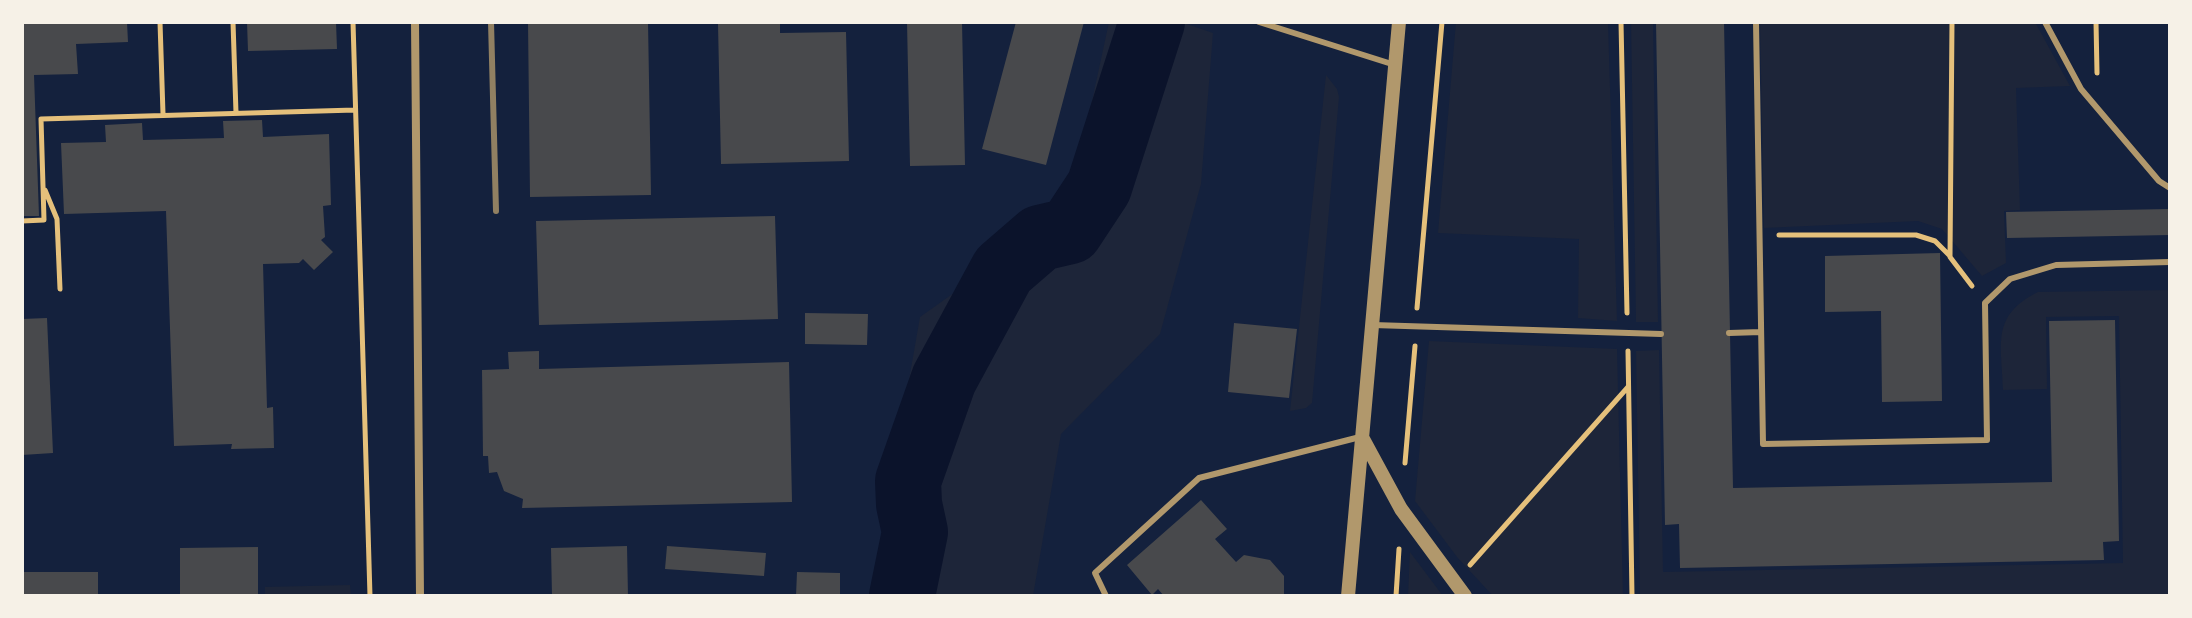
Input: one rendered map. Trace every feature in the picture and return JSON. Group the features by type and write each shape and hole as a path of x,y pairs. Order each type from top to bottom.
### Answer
{"street":[{"path":"415,22 420,596"},
{"path":"1348,596 1399,22"},
{"path":"1362,437 1401,509 1465,596"}],"lane":[{"path":"1260,22 1395,65"},
{"path":"1756,22 1763,444 1987,440 1985,303 2010,279 2056,265 2170,262"},
{"path":"2045,22 2081,89 2159,181 2170,188"},
{"path":"1371,325 1661,334"},
{"path":"1729,333 1761,332"},
{"path":"1106,596 1095,573 1199,478 1362,437"}],"path":[{"path":"160,22 163,114"},
{"path":"233,22 236,113"},
{"path":"353,22 370,596"},
{"path":"1950,257 1952,22"},
{"path":"2096,22 2098,110"},
{"path":"22,221 44,220 41,119 355,110"},
{"path":"43,186 57,219 60,289"},
{"path":"1760,236 1916,235 1935,241 1985,303"},
{"path":"1455,583 1628,386"}],"shaded area":[{"path":"1109,22 1181,22 1213,33 1201,184 1160,334 1061,434 1033,596 871,596 920,317 1068,212"},
{"path":"1456,22 1608,22 1617,321 1578,318 1579,239 1438,233"},
{"path":"1631,22 1653,22 1658,322 1636,322"},
{"path":"1760,22 2035,22 2070,86 2016,88 2020,210 2004,211 2006,263 1982,276 1942,229 1918,221 1764,228"},
{"path":"1326,75 1339,97 1312,403 1306,408 1290,411"},
{"path":"2170,290 2170,596 1640,596 1636,351 1659,350 1663,572 2123,563 2119,316 2046,317 2047,389 2003,390 2002,333 2012,311 2038,292"},
{"path":"1429,341 1617,349 1623,596 1493,596 1457,557 1415,501"},
{"path":"1410,552 1443,596 1408,596"},
{"path":"350,585 351,596 265,596 265,587"}],"building":[{"path":"22,22 127,22 128,42 76,44 78,74 34,75 39,216 22,216"},
{"path":"247,22 336,22 337,49 248,51"},
{"path":"528,22 648,22 651,195 530,197"},
{"path":"907,22 962,22 965,165 910,166"},
{"path":"1016,22 1084,22 1046,165 982,149"},
{"path":"1656,22 1724,22 1733,488 2052,482 2049,321 2115,320 2119,541 2103,542 2104,560 1680,568 1679,524 1665,525"},
{"path":"780,23 780,33 846,32 849,161 721,164 718,24"},
{"path":"262,120 263,137 329,134 331,205 323,206 325,237 321,240 333,252 314,270 303,259 299,263 263,264 267,408 273,407 274,448 231,449 232,444 174,446 166,211 64,214 61,143 106,142 105,125 142,123 143,140 224,138 223,121"},
{"path":"2170,209 2170,235 2007,238 2006,212"},
{"path":"775,216 778,319 539,325 536,221"},
{"path":"1940,253 1942,401 1882,402 1881,311 1825,312 1825,256"},
{"path":"805,313 868,314 867,345 805,344"},
{"path":"47,318 53,453 22,455 22,319"},
{"path":"1234,323 1297,329 1289,398 1228,392"},
{"path":"539,351 539,369 789,362 792,502 522,508 523,499 504,491 497,472 489,473 488,456 483,456 482,370 509,369 508,352"},
{"path":"1201,500 1227,529 1215,539 1236,562 1244,555 1270,560 1284,576 1284,596 1164,596 1158,589 1152,595 1127,565"},
{"path":"627,546 628,596 552,596 551,548"},
{"path":"667,546 766,553 764,576 665,569"},
{"path":"258,547 258,596 180,596 180,548"},
{"path":"22,572 98,572 98,596 22,596"},
{"path":"797,572 840,573 840,596 796,596"}],"waterway":[{"path":"902,596 915,532 908,481 944,379 1003,270 1040,238 1070,231 1099,187 1152,22"}],"railway":[{"path":"491,22 496,211"}]}
